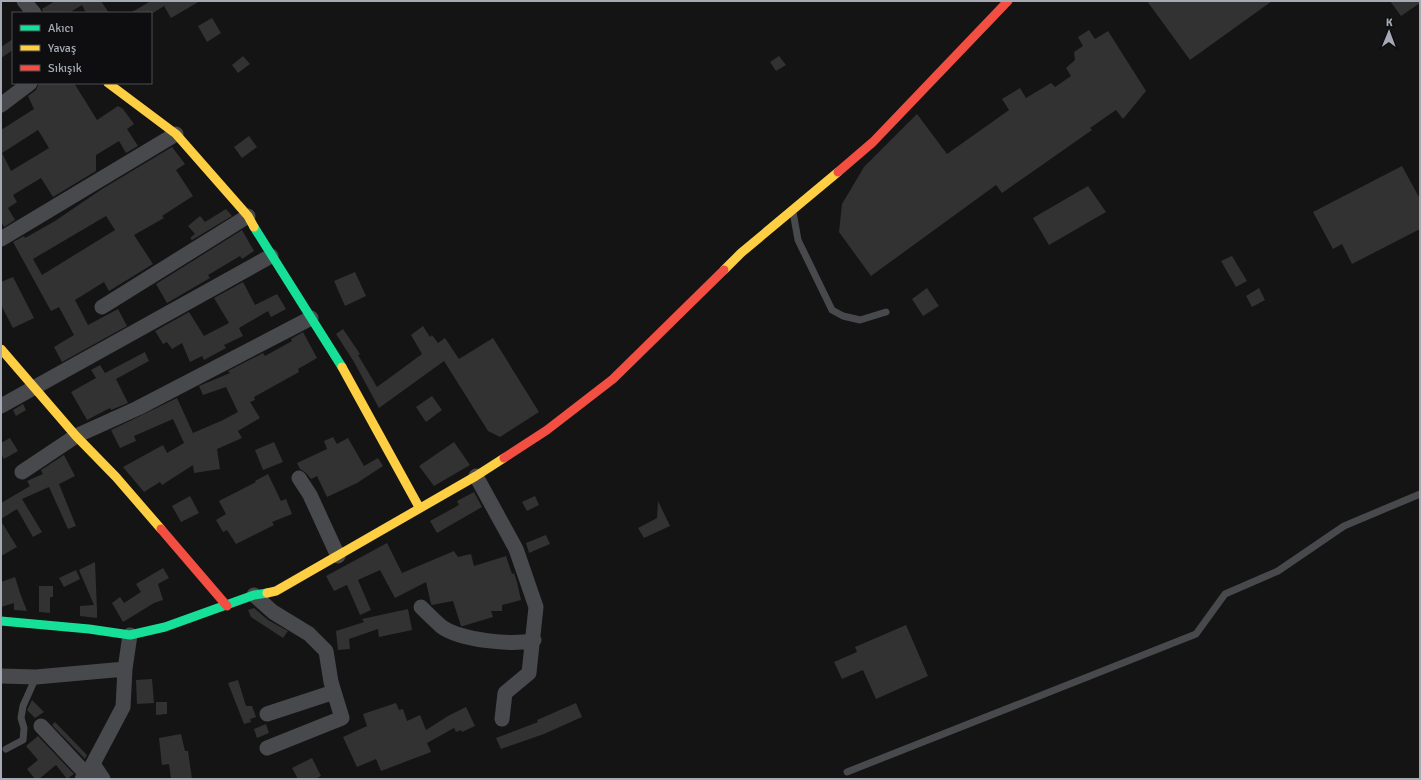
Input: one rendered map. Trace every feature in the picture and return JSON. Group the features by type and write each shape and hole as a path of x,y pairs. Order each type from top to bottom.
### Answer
{"street":[{"path":"24,1 33,12"},
{"path":"1,621 89,629 130,635 165,627 254,595 276,591 338,556 419,507 476,476 547,430 613,379 741,253 873,142 1008,1"},
{"path":"1,105 29,84"},
{"path":"109,84 176,134 248,216 271,256 343,368 419,507"},
{"path":"1,239 176,134"},
{"path":"102,307 248,216"},
{"path":"1,406 271,256"},
{"path":"22,472 76,436 138,408 311,318"},
{"path":"1,349 76,436 116,478 226,606"},
{"path":"476,476 516,549 536,607 534,640 529,673 505,693 502,719"},
{"path":"299,478 310,495 338,556"},
{"path":"254,595 274,612 309,634 326,651 334,692 342,718 267,748"},
{"path":"421,607 442,627 457,634 484,639 524,643 534,640"},
{"path":"87,773 123,707 125,670 130,635"},
{"path":"1,676 36,677 125,670"},
{"path":"267,714 334,692"},
{"path":"41,726 87,773 103,779"}],"lane":[{"path":"793,210 798,240 832,310 843,316 860,320 886,312"},
{"path":"846,772 1196,634 1225,594 1278,570 1344,526 1420,494"},
{"path":"6,749 23,740 24,728 21,718 22,706 36,677"}],"building":[{"path":"55,1 101,1 108,12 86,12 82,5 71,12 43,12 42,9"},
{"path":"151,1 200,1 171,18 164,6 153,13 132,12"},
{"path":"1147,1 1272,1 1190,60"},
{"path":"1390,1 1420,1 1420,3 1401,16"},
{"path":"212,18 221,33 207,42 198,26"},
{"path":"1089,30 1095,39 1108,31 1146,91 1123,119 1116,110 1090,128 1092,130 1002,193 996,185 871,276 839,232 842,204 864,167 917,114 947,154 1009,110 1002,99 1020,88 1026,98 1051,83 1055,87 1071,76 1066,68 1075,60 1074,52 1083,46 1078,37"},
{"path":"12,40 12,51 1,58 1,47"},
{"path":"243,56 250,64 238,73 232,65"},
{"path":"779,56 786,65 776,71 770,62"},
{"path":"39,84 75,84 97,120 118,106 123,109 134,124 127,129 138,146 126,153 119,141 96,155 96,171 53,197 41,178 13,195 17,202 8,208 15,220 4,227 1,221 1,130 34,109 28,96 36,90","holes":["38,130 49,148 11,171 2,153"]},
{"path":"249,136 257,147 242,158 234,147"},
{"path":"172,147 185,164 176,170 193,196 162,216 164,218 134,235 153,264 109,291 104,282 75,300 88,325 118,309 127,326 62,362 54,347 74,335 59,307 51,311 13,242 24,236 25,238 55,221 102,189","holes":["106,216 115,230 42,275 33,259"]},
{"path":"1402,166 1420,199 1420,229 1352,264 1342,244 1333,249 1313,212"},
{"path":"1088,186 1106,212 1049,245 1033,218"},
{"path":"226,209 232,216 192,240 190,238 195,234 188,226 200,216 205,222"},
{"path":"242,230 254,251 242,259 240,256 208,275 210,278 167,303 156,284"},
{"path":"1232,256 1247,281 1236,287 1221,261"},
{"path":"355,272 366,296 345,306 334,281"},
{"path":"13,277 34,318 13,328 1,305 1,282"},
{"path":"243,282 255,305 277,294 286,309 271,317 268,311 239,328 243,336 224,345 226,348 204,360 202,356 190,362 182,343 172,349 167,342 163,344 155,331 189,312 204,336 229,323 214,298"},
{"path":"927,288 939,306 923,316 912,299"},
{"path":"1259,288 1265,300 1252,307 1246,296"},
{"path":"423,326 430,337 432,335 438,343 445,338 459,359 493,338 539,412 500,437 488,431 444,361 379,408 354,362 336,334 343,329 360,354 358,355 377,387 422,354 411,335"},
{"path":"303,332 317,358 298,369 299,372 254,397 255,400 250,402 260,418 238,431 242,438 217,449 220,469 194,473 193,465 162,485 160,482 144,492 123,467 163,445 167,453 184,443 173,419 134,436 136,441 120,448 111,430 177,398 193,433 223,420 238,412 226,387 203,395 199,386 230,373 228,371 263,353 265,356 292,341 291,339"},
{"path":"145,352 149,361 116,379 128,403 111,410 110,408 87,420 71,392 96,378 91,370 100,365 105,373"},
{"path":"432,396 442,410 426,422 416,407"},
{"path":"23,404 26,410 16,416 13,410"},
{"path":"333,437 337,444 348,438 364,466 378,458 383,466 357,483 327,497 317,476 311,479 300,469 297,463 327,449 324,441"},
{"path":"10,438 18,451 4,459 1,454 1,443"},
{"path":"274,442 283,462 263,470 255,450"},
{"path":"454,442 470,465 434,486 419,466"},
{"path":"64,455 75,476 59,484 76,526 68,529 49,487 22,499 42,532 33,537 17,509 1,519 1,503 30,486 27,481 43,474 41,470"},
{"path":"268,474 281,501 286,499 292,514 272,522 274,525 236,544 227,530 223,532 216,520 226,514 219,501 256,482 255,481"},
{"path":"474,492 482,507 437,533 430,521 459,505 457,501"},
{"path":"190,496 199,513 181,522 172,506"},
{"path":"535,496 539,505 527,511 522,502"},
{"path":"658,501 670,526 644,538 638,528 657,518"},
{"path":"1,521 17,547 1,556"},
{"path":"546,535 550,544 529,553 526,543"},
{"path":"387,543 402,573 454,551 458,557 471,554 474,566 506,556 512,574 514,573 521,600 502,605 502,611 491,611 493,617 461,626 453,601 431,604 426,582 395,598 380,570 358,580 371,610 360,615 347,585 334,591 326,576"},
{"path":"95,562 97,618 80,616 80,606 94,605 79,570"},
{"path":"163,568 169,578 158,584 163,600 154,603 123,622 112,603 120,597 124,603 141,592 136,584"},
{"path":"76,570 80,579 64,587 59,578"},
{"path":"15,577 27,611 14,610 14,603 1,607 1,582"},
{"path":"39,586 53,586 53,597 50,597 50,613 39,612"},
{"path":"254,608 268,620 288,631 283,638 251,617 248,610"},
{"path":"408,609 412,630 379,637 378,629 349,639 350,649 338,650 336,631 364,622 362,619"},
{"path":"906,625 928,676 876,699 863,670 842,679 834,662 857,652 855,647"},
{"path":"152,679 154,703 137,704 136,680"},
{"path":"238,680 246,706 252,706 256,717 250,719 251,722 244,724 228,683"},
{"path":"32,700 44,712 35,718 27,710"},
{"path":"156,702 167,702 167,714 156,715"},
{"path":"396,703 399,710 403,709 407,721 420,715 426,730 466,707 475,726 462,732 461,730 456,732 454,728 427,743 431,752 381,771 376,759 357,767 343,737 367,726 363,714"},
{"path":"576,703 582,717 544,734 501,749 496,738 538,722 537,720"},
{"path":"55,722 87,755 85,759 52,725"},
{"path":"266,724 269,733 257,738 254,729"},
{"path":"181,734 185,751 188,751 192,779 171,779 169,764 162,765 159,738"},
{"path":"38,736 74,774 67,779 56,765 39,779 35,779 27,769 38,760 26,746"},
{"path":"312,758 321,776 315,779 298,779 292,768"}],"traffic: fast":[{"path":"254,227 342,367"},
{"path":"1,621 89,629 130,635 165,627 254,595 267,593"}],"traffic: slow":[{"path":"109,84 176,134 248,216 254,227"},
{"path":"724,270 741,253 838,172"},
{"path":"1,349 76,436 116,477 161,529"},
{"path":"342,367 419,507"},
{"path":"267,593 276,591 476,476 504,458"}],"traffic: jam":[{"path":"838,172 873,142 1008,1"},
{"path":"504,458 547,430 613,379 724,270"},
{"path":"161,529 227,606"}]}
